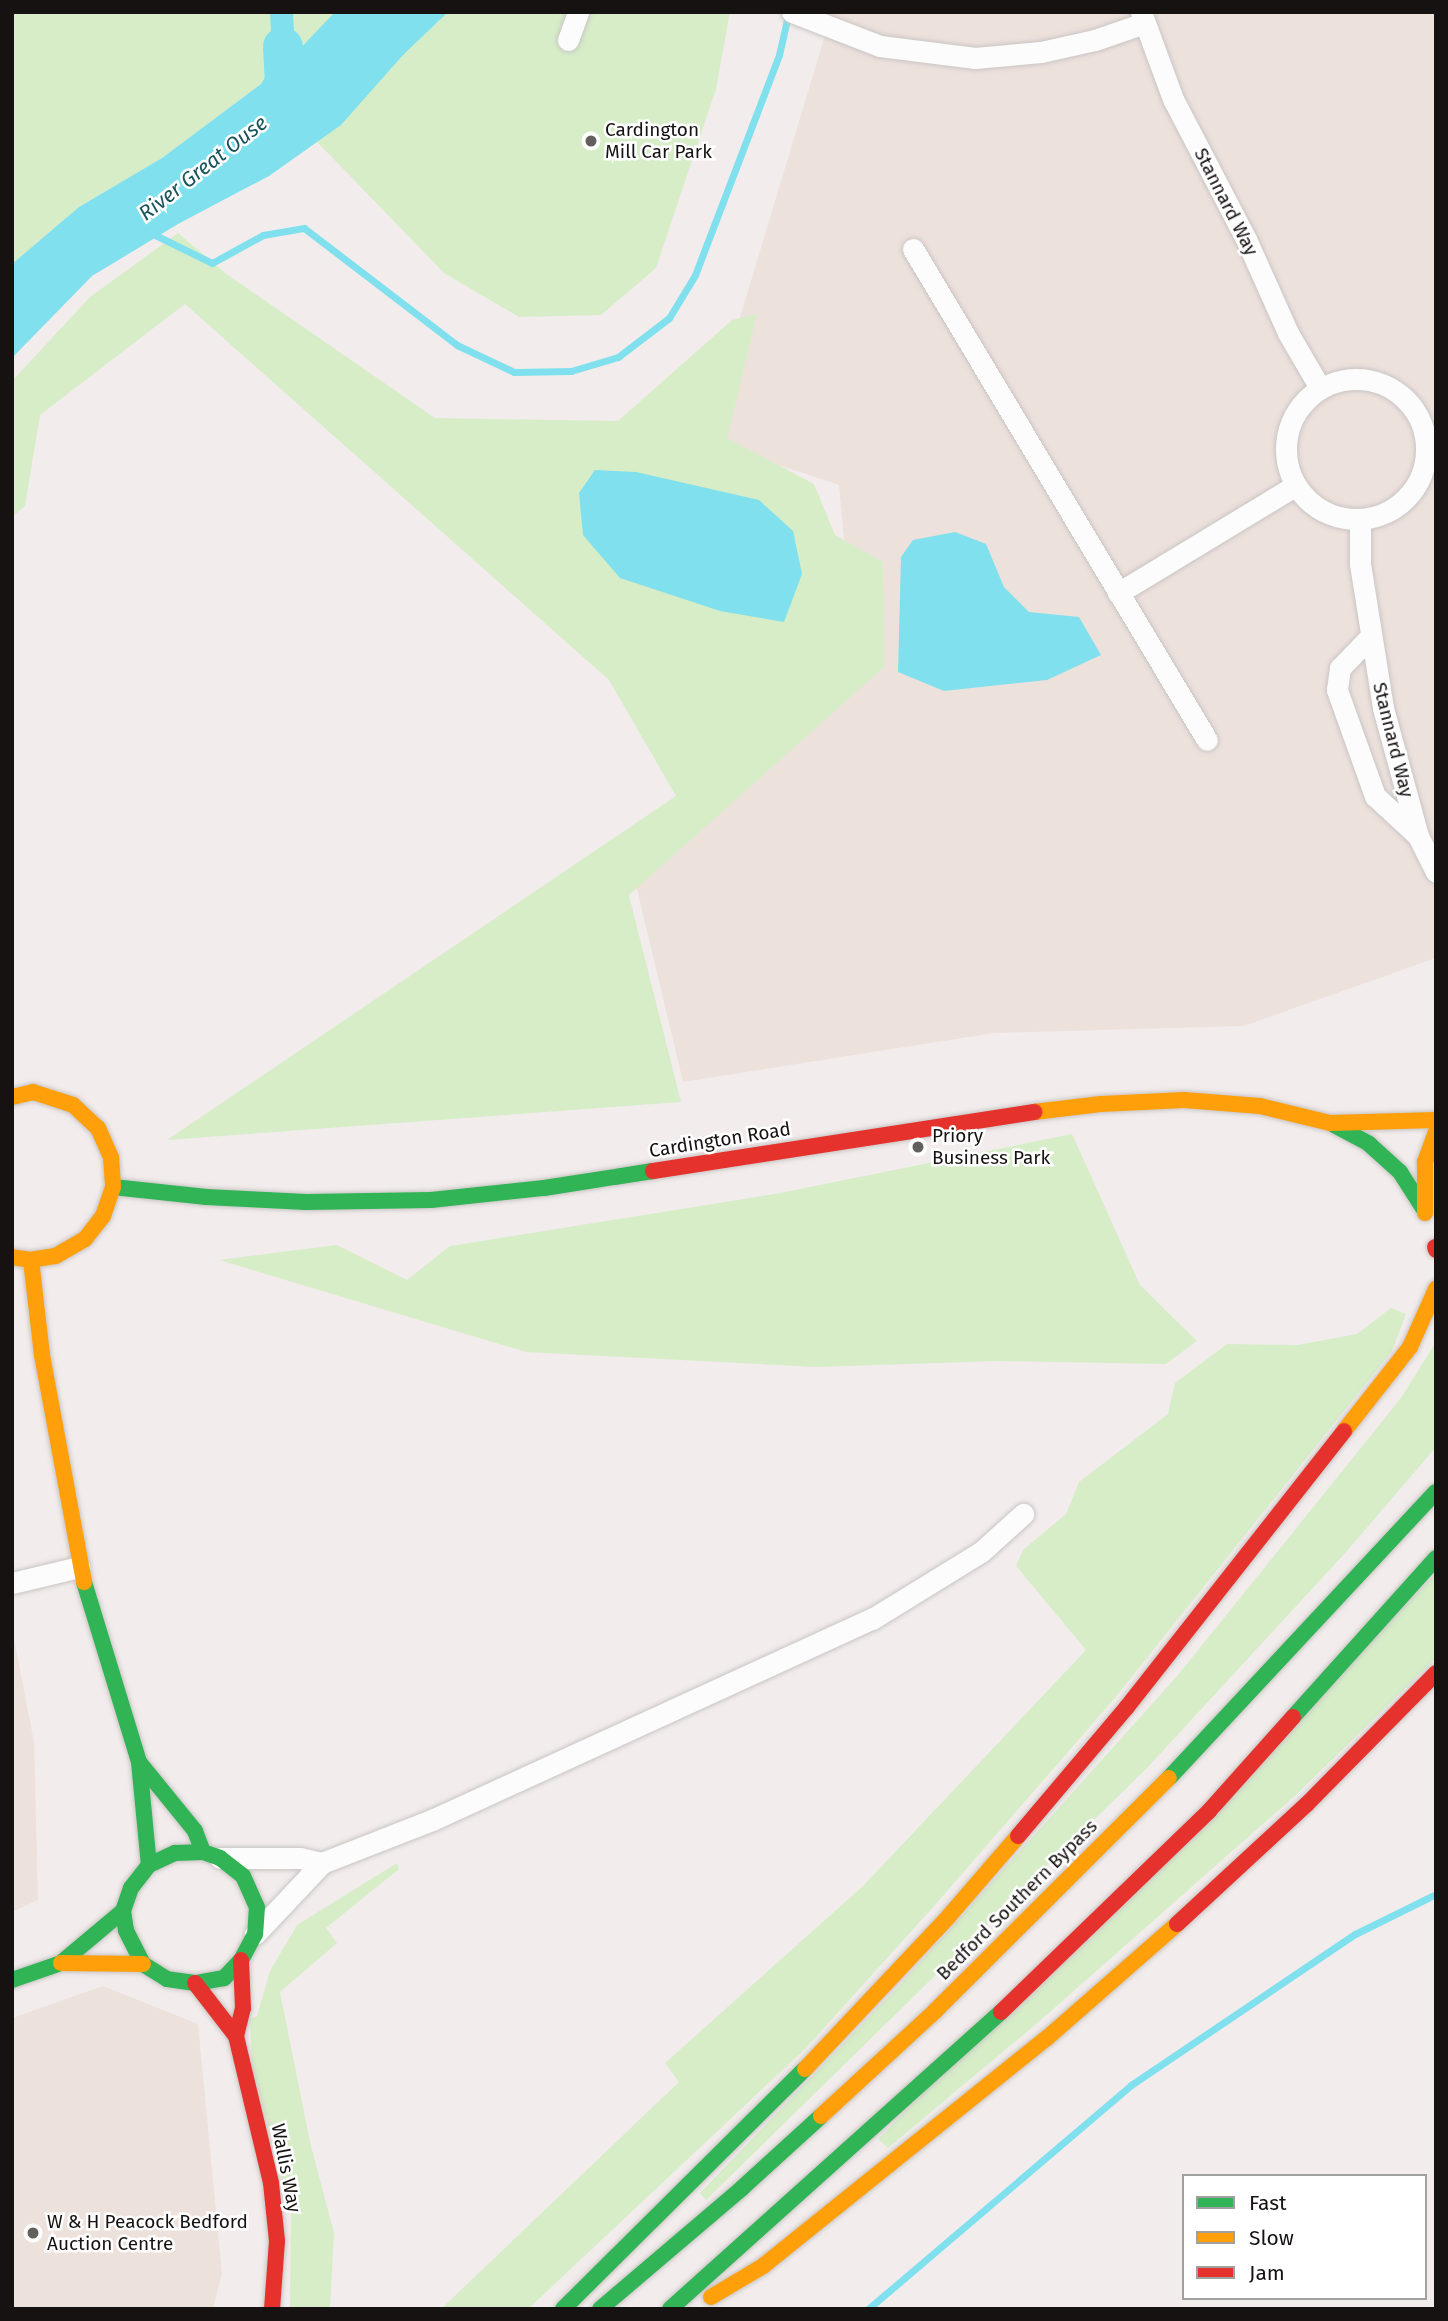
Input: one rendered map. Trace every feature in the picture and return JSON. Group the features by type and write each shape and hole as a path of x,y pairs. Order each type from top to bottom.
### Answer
{"main road":[{"path":"12,1097 33,1092 73,1105 98,1128 111,1157 113,1187 103,1216 85,1239 55,1256 31,1260 12,1257"},
{"name":"Cardington Road","path":"113,1187 206,1197 306,1202 431,1200 557,1186 974,1120 1101,1104 1184,1100 1259,1106 1330,1123 1410,1123 1436,1120"},
{"name":"Cardington Road","path":"1330,1123 1369,1144 1400,1172 1423,1208"},
{"path":"1436,1132 1425,1163 1423,1208 1436,1249"},
{"path":"31,1260 42,1355 79,1567 139,1762 149,1865"},
{"path":"564,2309 814,2060 949,1916 1127,1707 1410,1347 1436,1289"},
{"name":"Bedford Southern Bypass","path":"600,2309 742,2188 935,2011 1166,1781 1436,1492"},
{"path":"670,2309 772,2222 978,2034 1209,1811 1436,1558"},
{"path":"690,2309 763,2266 1047,2038 1205,1900 1307,1804 1436,1673"},
{"path":"139,1762 212,1855 238,1870 251,1888 257,1907 255,1934 241,1960 224,1978 195,1983 167,1979 144,1964 127,1930 124,1911 131,1888 149,1865 175,1853 212,1855"},
{"path":"61,1963 124,1911"},
{"name":"Wallis Way","path":"236,2036 243,2008 241,1960"},
{"path":"12,1980 61,1963 144,1964"},
{"name":"Wallis Way","path":"195,1983 236,2036 271,2183 277,2241 272,2309"}],"street":[{"path":"568,40 578,12"},
{"path":"792,12 837,32 880,46 975,58 1041,52 1095,40 1142,18"},
{"name":"Stannard Way","path":"1142,18 1173,99 1246,239 1288,333 1320,388"},
{"path":"913,249 1207,740"},
{"path":"1347,379 1377,381 1400,393 1417,412 1431,434 1418,485 1404,502 1386,514 1360,520 1331,516 1309,503 1295,486 1285,459 1288,429 1299,407 1320,388 1347,379"},
{"path":"1118,593 1295,486"},
{"name":"Stannard Way","path":"1360,520 1360,564 1369,638 1383,708 1418,836 1436,872"},
{"path":"1369,638 1340,668 1337,690 1375,796 1418,836"},
{"path":"255,1934 322,1863 432,1820 872,1619 981,1552 1023,1514"},
{"path":"12,1583 79,1567"},
{"path":"212,1855 300,1857 322,1863"}],"shaded area":[{"path":"832,12 1436,12 1436,958 1244,1026 994,1033 683,1082 636,885 857,683 839,485 703,440"},
{"path":"12,1628 34,1742 38,1900 12,1912"},
{"path":"103,1986 198,2024 222,2274 213,2309 12,2309 12,2018"}],"green space":[{"path":"12,12 730,12 716,89 656,268 601,315 519,317 444,273 261,84 162,158 79,207 12,264"},
{"path":"178,233 225,273 435,418 618,421 732,320 757,314 727,438 814,484 835,535 883,562 884,667 629,895 681,1102 167,1140 676,796 609,680 185,304 40,415 25,506 12,517 12,381 90,297"},
{"path":"1072,1134 1140,1285 1197,1341 1166,1364 996,1361 817,1367 526,1352 219,1260 337,1245 407,1280 450,1246 775,1194"},
{"path":"1391,1308 1406,1314 1392,1351 1114,1699 935,1905 805,2049 528,2309 441,2309 679,2082 665,2063 863,1886 1086,1650 1016,1566 1023,1550 1066,1514 1079,1482 1168,1414 1175,1383 1227,1344 1298,1345 1357,1334"},
{"path":"1436,1342 1436,1447 1346,1552 1148,1767 706,2200 700,2193 898,1987 1178,1675 1401,1398"},
{"path":"1436,1574 1436,1658 1298,1793 1034,2026 888,2148 878,2139"},
{"path":"397,1863 399,1869 326,1928 337,1943 280,1992 310,2142 334,2233 330,2309 290,2309 291,2212 252,2066 250,2019 257,2016 270,1971 297,1925"}],"water":[{"name":"River Great Ouse","path":"335,12 448,12 403,55 341,125 269,176 178,224 92,276 12,358 12,264 79,207 162,158 261,84 275,61 291,58"},
{"path":"595,470 636,472 759,500 793,531 802,574 784,622 720,611 620,578 583,535 579,493"},
{"path":"955,532 986,544 1004,587 1029,612 1079,617 1101,655 1047,680 944,691 898,672 901,557 913,540"}],"waterway":[{"path":"281,12 283,47"},
{"name":"River Great Ouse","path":"149,232 212,263 263,235 304,228 457,345 514,372 571,371 618,357 669,318 695,275 779,55 788,15"},
{"path":"283,47 286,104"},
{"path":"868,2309 1131,2085 1355,1934 1436,1894"}],"traffic: fast":[{"path":"1334,1125 1369,1144 1400,1172 1423,1208"},
{"path":"113,1187 206,1197 306,1202 431,1200 544,1188 653,1171"},
{"path":"1169,1778 1436,1492"},
{"path":"1293,1717 1436,1558"},
{"path":"84,1582 139,1762 149,1865"},
{"path":"139,1762 195,1831 203,1852"},
{"path":"203,1852 220,1858 243,1876 257,1907 255,1934 241,1960 224,1978 195,1983 167,1979 143,1964 126,1930 123,1911 131,1888 149,1865 175,1853 203,1852"},
{"path":"12,1980 61,1963 123,1911"},
{"path":"670,2309 1001,2012"},
{"path":"563,2309 805,2069"},
{"path":"600,2309 742,2188 821,2116"}],"traffic: slow":[{"path":"12,1097 33,1092 73,1105 98,1128 111,1157 113,1187 103,1216 85,1239 55,1256 31,1260 12,1257"},
{"path":"1034,1112 1101,1104 1184,1100 1260,1106 1330,1123 1436,1120"},
{"path":"1425,1213 1425,1162 1436,1132"},
{"path":"31,1260 42,1355 84,1582"},
{"path":"1344,1431 1410,1347 1436,1289"},
{"path":"821,2116 935,2011 1169,1778"},
{"path":"805,2069 949,1916 1018,1836"},
{"path":"711,2297 763,2266 1047,2038 1177,1924"},
{"path":"61,1963 143,1964"}],"traffic: jam":[{"path":"653,1171 1034,1112"},
{"path":"1018,1836 1127,1707 1344,1431"},
{"path":"1177,1924 1307,1804 1436,1673"},
{"path":"1001,2012 1209,1811 1293,1717"},
{"path":"236,2036 243,2008 241,1960"},
{"path":"195,1983 236,2036 271,2183 277,2241 272,2309"}],"place":[{"name":"Cardington Mill Car Park","path":"591,141"},
{"name":"Priory Business Park","path":"918,1147"},
{"name":"W & H Peacock Bedford Auction Centre","path":"33,2233"}]}
